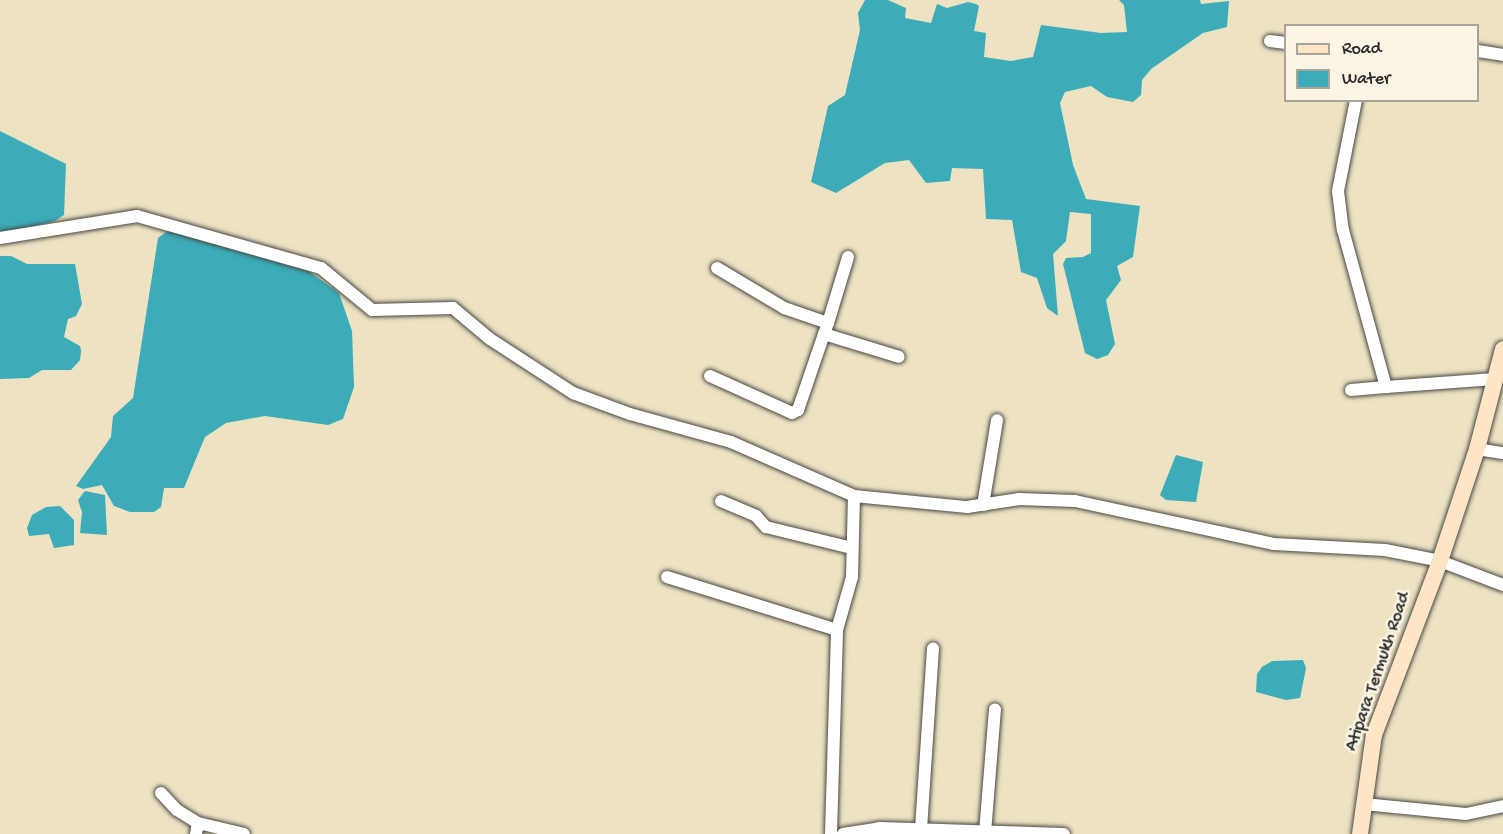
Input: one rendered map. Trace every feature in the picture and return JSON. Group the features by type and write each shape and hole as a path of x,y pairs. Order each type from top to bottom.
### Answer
{"main road":[{"name":"Atipara Termukh Road","path":"1360,834 1374,735 1440,561 1477,449 1502,356"}],"street":[{"path":"1270,41 1284,42"},
{"path":"1479,51 1503,55"},
{"path":"1356,102 1338,191 1343,230 1386,387"},
{"path":"0,238 137,216 321,268 372,310 453,309 490,339 573,393 731,442 854,496 947,506 983,505 1019,499 1075,501 1274,544 1385,550 1440,561 1503,585"},
{"path":"710,376 792,413 798,410 848,257"},
{"path":"717,268 784,308 826,328 899,357"},
{"path":"1351,390 1495,378"},
{"path":"983,505 997,420"},
{"path":"1477,449 1503,453"},
{"path":"831,834 837,630 852,577 854,496"},
{"path":"721,501 756,516 766,526 852,548"},
{"path":"667,577 837,630"},
{"path":"921,829 933,648"},
{"path":"985,833 995,709"},
{"path":"162,793 197,829 244,834"},
{"path":"1364,804 1466,814 1503,806"},
{"path":"843,834 879,828 1064,834"}],"water":[{"path":"865,0 888,0 906,8 905,18 931,23 937,4 947,8 968,2 976,4 979,6 974,31 986,33 984,57 1011,61 1033,57 1041,25 1101,33 1127,32 1124,5 1119,0 1200,0 1201,4 1229,1 1227,27 1203,33 1151,69 1142,80 1141,95 1133,102 1107,97 1091,86 1065,92 1060,103 1073,165 1086,199 1140,206 1133,257 1117,266 1121,280 1106,300 1115,344 1108,355 1097,359 1085,353 1063,264 1066,258 1083,257 1091,253 1091,214 1070,212 1066,241 1053,254 1058,316 1047,308 1037,278 1021,272 1012,220 986,219 983,169 952,168 950,181 926,183 909,160 885,163 836,193 811,182 828,106 845,95 860,30 858,13"},
{"path":"0,131 66,164 64,215 55,221 0,235"},
{"path":"170,229 303,267 339,293 352,331 354,387 343,419 328,425 265,416 226,423 205,437 184,488 164,488 161,507 154,512 130,512 114,506 102,485 83,489 76,486 111,437 113,416 133,398 158,238"},
{"path":"0,256 11,256 27,264 75,264 82,304 76,316 68,319 64,337 80,346 81,351 80,360 71,370 42,370 29,378 0,379"},
{"path":"1176,455 1203,462 1196,502 1166,500 1160,495"},
{"path":"85,491 105,495 107,535 80,533 82,512 78,500"},
{"path":"60,506 74,520 74,545 54,548 49,534 29,536 27,528 32,515 46,507"},
{"path":"1303,660 1306,668 1300,698 1286,700 1256,692 1257,674 1262,667 1272,661"}]}
